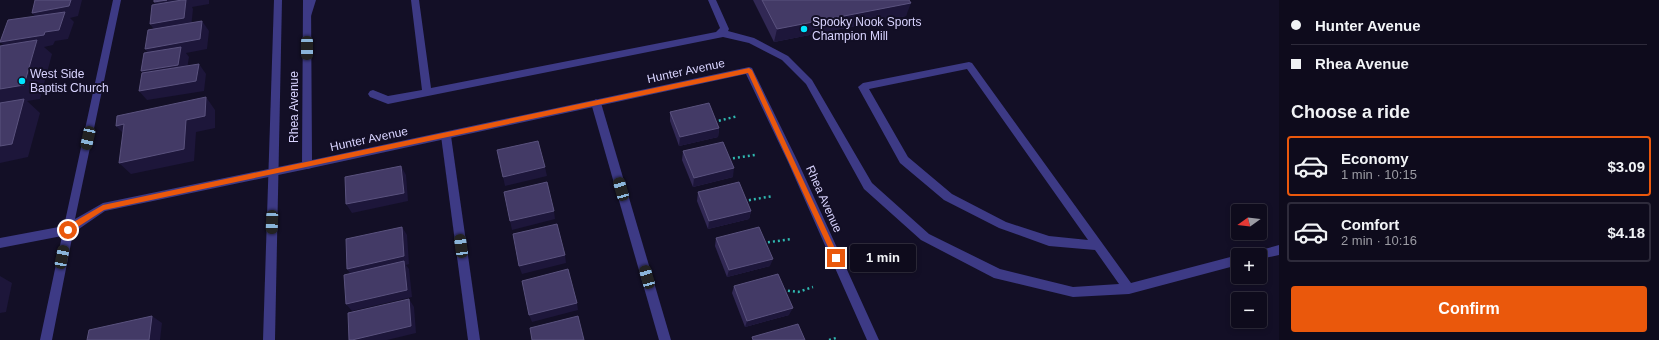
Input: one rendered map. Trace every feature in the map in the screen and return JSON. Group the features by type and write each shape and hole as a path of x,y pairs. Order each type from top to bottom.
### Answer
{"street":[{"path":"46,340 117,0"},
{"path":"269,340 278,0"},
{"name":"Rhea Avenue","path":"307,0 307,165"},
{"path":"307,18 312,0"},
{"path":"415,0 427,93"},
{"path":"373,94 388,100 719,36 725,29 712,0"},
{"path":"722,33 751,40 785,58 809,82 868,186 925,237 998,274 1073,292 1129,289 1231,262"},
{"path":"1099,246 1049,241 1003,224 948,198 904,160 863,87 969,65 1099,246 1129,289"},
{"name":"Hunter Avenue","path":"0,243 68,230 103,208 446,136 749,70"},
{"name":"Rhea Avenue","path":"749,70 793,162 873,340"},
{"path":"596,103 665,340"},
{"path":"446,136 474,340"},
{"path":"1267,253 1279,250"}],"path":[{"path":"712,123 738,116"},
{"path":"726,160 755,155"},
{"path":"742,201 773,196"},
{"path":"760,244 792,239"},
{"path":"779,290 798,292 814,287"},
{"path":"829,340 836,338"}],"building":[{"path":"35,0 71,0 69,6 32,13"},
{"path":"154,0 167,0 154,2"},
{"path":"186,0 184,18 150,24 152,5"},
{"path":"762,0 909,0 911,3 777,29"},
{"path":"65,12 59,30 45,32 44,35 0,42 8,20"},
{"path":"202,21 200,39 145,49 148,30"},
{"path":"37,40 24,85 0,89 0,46"},
{"path":"181,47 178,65 141,71 144,53"},
{"path":"199,64 196,81 139,91 142,73"},
{"path":"206,97 205,116 186,120 184,149 119,163 124,124 116,126 117,116"},
{"path":"24,99 12,144 0,146 0,103"},
{"path":"709,103 719,128 680,137 670,112"},
{"path":"538,141 545,167 503,177 497,150"},
{"path":"723,142 734,168 694,178 683,151"},
{"path":"401,166 404,193 346,204 345,177"},
{"path":"547,182 554,211 510,221 504,192"},
{"path":"739,182 751,211 709,221 698,192"},
{"path":"557,224 565,255 519,266 513,234"},
{"path":"402,227 404,256 347,269 346,239"},
{"path":"759,227 773,259 729,270 716,238"},
{"path":"404,261 407,290 346,304 344,275"},
{"path":"568,269 577,303 529,315 522,281"},
{"path":"778,274 793,308 747,321 734,286"},
{"path":"409,299 411,326 349,340 348,313"},
{"path":"152,316 149,340 87,340 89,330"},
{"path":"578,316 584,340 532,340 530,328"},
{"path":"798,324 805,340 753,340 752,337"}],"place":[{"name":"Spooky Nook Sports Champion Mill","path":"804,29"},
{"name":"West Side Baptist Church","path":"22,81"}],"route":[{"path":"68,230 103,208 446,136 749,70 793,162 836,258"}]}
